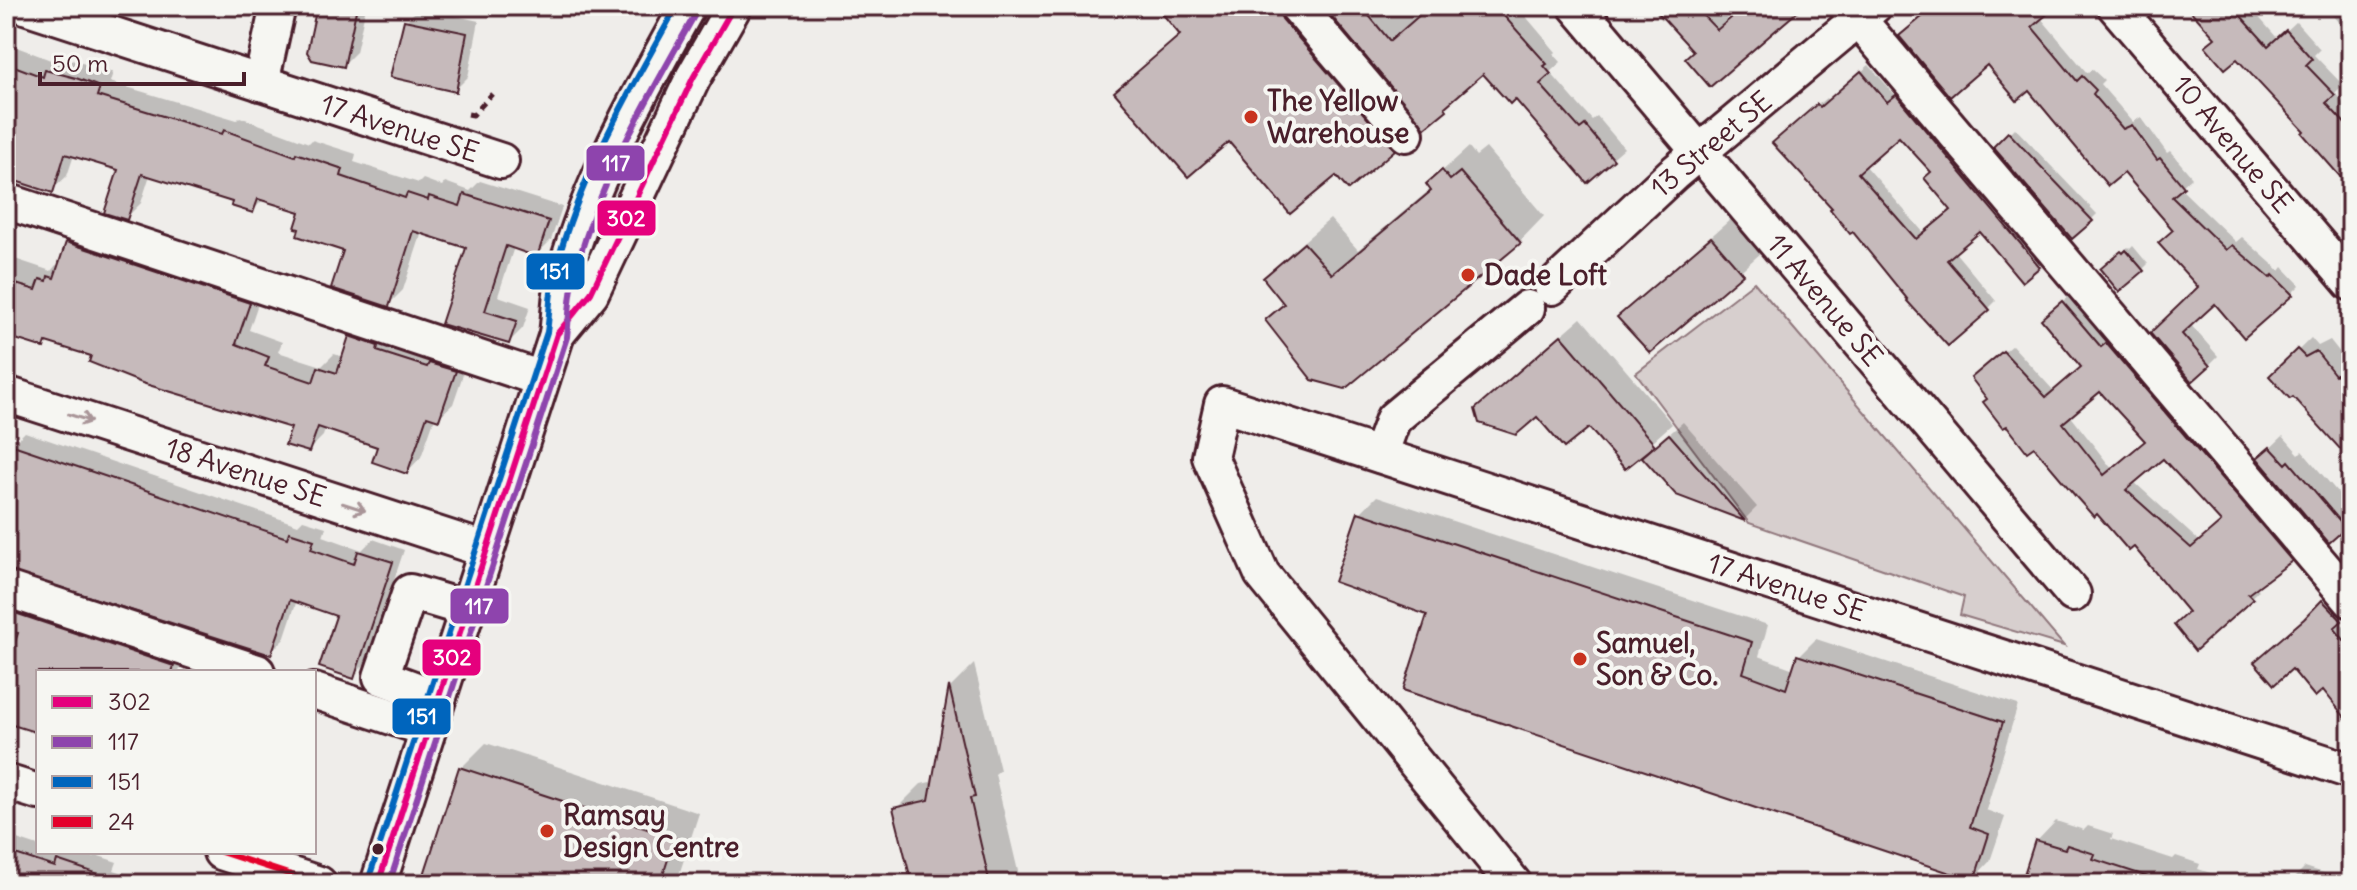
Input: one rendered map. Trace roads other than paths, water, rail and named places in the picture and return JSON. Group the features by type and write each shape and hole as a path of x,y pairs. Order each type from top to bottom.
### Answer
{"street":[{"path":"261,83 278,6"},
{"path":"378,884 557,334 564,275 584,217 647,80 688,6"},
{"path":"557,334 591,293 693,78 734,6"},
{"path":"1297,6 1406,134"},
{"name":"11 Avenue SE","path":"1576,6 2073,594"},
{"name":"10 Avenue SE","path":"2115,6 2351,283"},
{"name":"17 Avenue SE","path":"31,7 501,161"},
{"path":"1860,11 2351,600"},
{"name":"13 Street SE","path":"1380,455 1393,419 1540,298 1700,150 1860,11"},
{"path":"6,201 542,379"},
{"name":"18 Avenue SE","path":"6,394 486,550"},
{"name":"17 Avenue SE","path":"1514,884 1262,574 1210,457 1222,404 2351,771"},
{"path":"6,589 251,670"},
{"path":"433,714 381,677 410,592 467,609"},
{"path":"316,691 433,714"},
{"path":"6,782 36,791"},
{"path":"227,854 319,884"}],"place":[{"name":"The Yellow Warehouse","path":"1251,117"},
{"name":"Dade Loft","path":"1468,275"},
{"name":"Samuel, Son & Co.","path":"1580,659"},
{"name":"Ramsay Design Centre","path":"547,831"}]}
